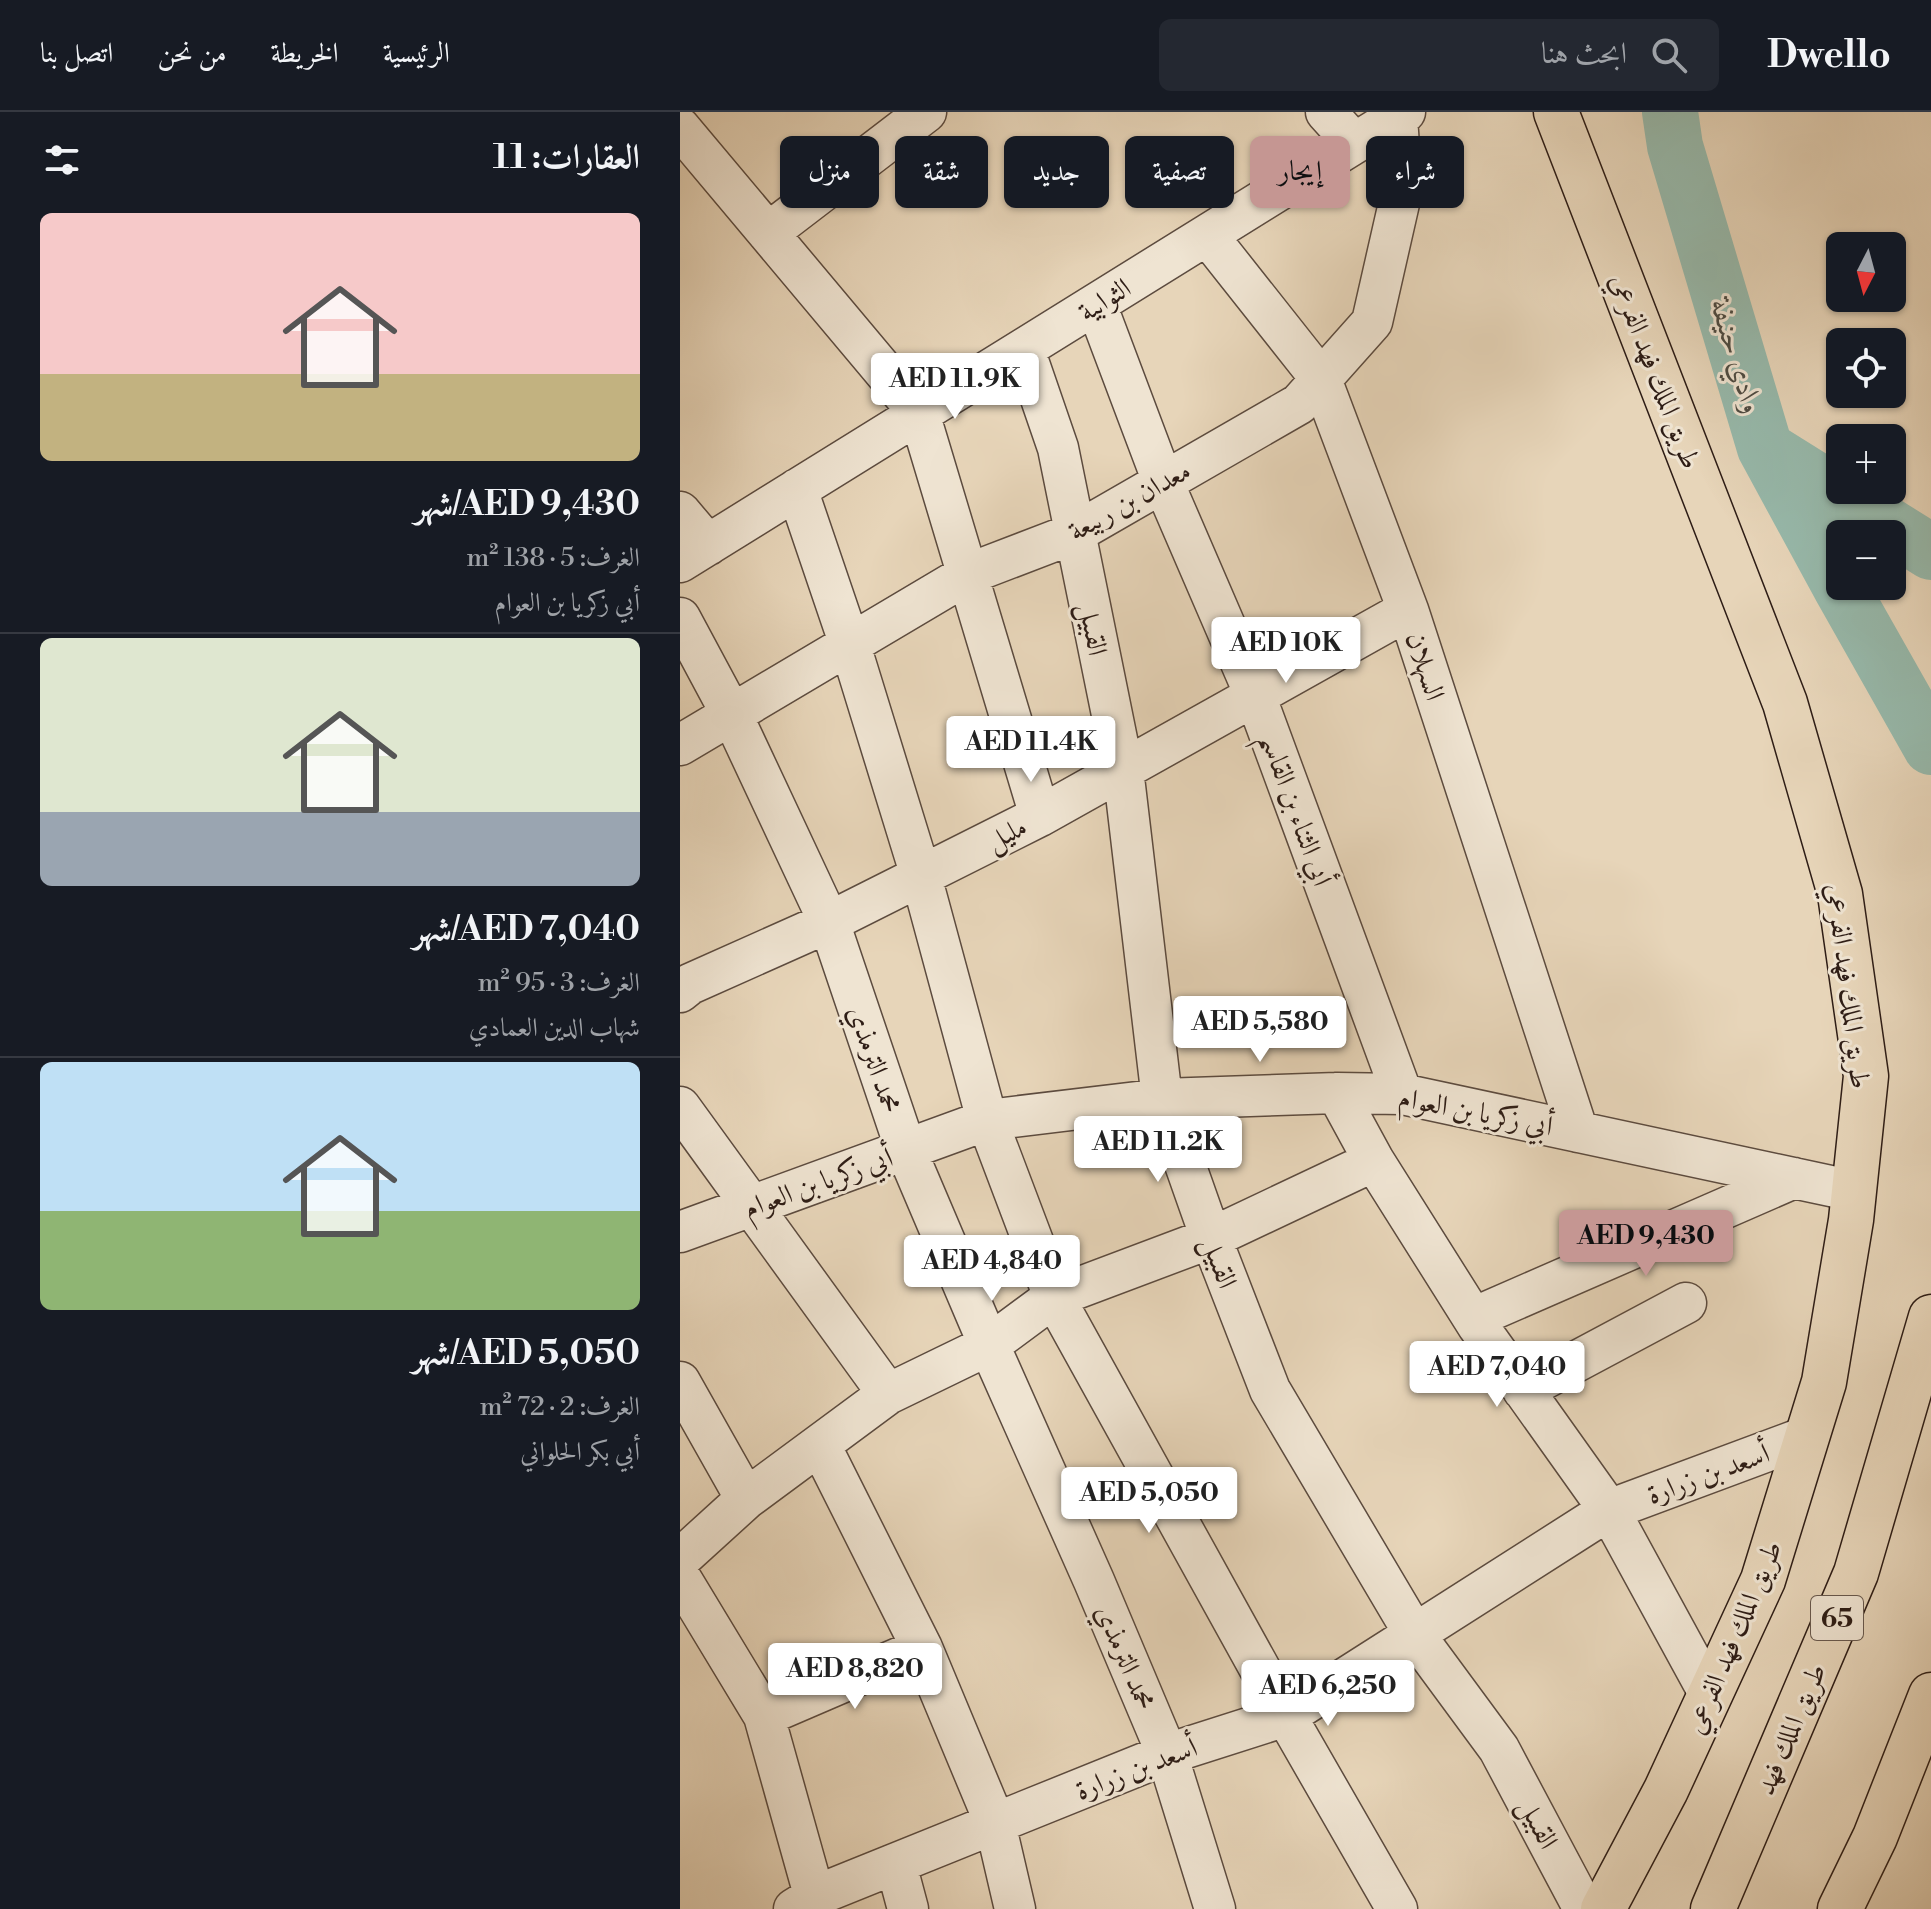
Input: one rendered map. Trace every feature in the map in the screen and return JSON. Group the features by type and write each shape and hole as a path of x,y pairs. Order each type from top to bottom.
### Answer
{"main road":[{"name":"طريق الملك فهد الفرعي","path":"1556,112 1785,703 1840,894 1866,1076 1851,1220 1824,1382 1763,1580 1666,1790 1603,1909"},
{"name":"طريق الملك فهد","path":"1713,1909 1856,1573 1931,1317"},
{"path":"1840,1909 1875,1837 1931,1695"}],"street":[{"path":"768,233 926,112"},
{"path":"1326,112 1354,143"},
{"name":"الثوابية","path":"694,553 1401,114"},
{"name":"معدان بن ربيعة","path":"680,745 968,574 1075,533 1299,404 1372,322 1402,190 1401,114"},
{"path":"680,128 919,413 1040,816"},
{"name":"السهلان","path":"1207,235 1321,379 1408,610 1578,1132"},
{"name":"أبي الثناء بن القاسم","path":"1096,304 1163,482 1255,695 1402,1094"},
{"name":"القبيل","path":"1024,349 1058,448 1123,769 1162,1099 1211,1238 1270,1390 1415,1635 1499,1749 1584,1909"},
{"path":"797,489 850,645 921,876 987,1120 1054,1297 1286,1716 1397,1909"},
{"path":"680,512 694,553"},
{"name":"مليل","path":"683,982 829,922 1040,816 1408,610"},
{"name":"محمد الترمذي","path":"680,618 732,715 829,922 906,1150 1167,1754 1215,1909"},
{"path":"1337,1093 1374,1161 1473,1318 1609,1510 1710,1695"},
{"name":"أبي زكريا بن العوام","path":"680,1232 987,1120 1162,1099 1402,1094 1854,1191"},
{"path":"680,1107 888,1394"},
{"path":"680,1559 746,1499 888,1394 989,1345 1054,1297 1211,1238 1374,1161"},
{"path":"1473,1318 1794,1178"},
{"path":"1523,1390 1686,1303"},
{"path":"680,1382 746,1499"},
{"name":"أسعد بن زرارة","path":"809,1905 896,1864 1167,1754 1286,1716 1609,1510 1808,1436"},
{"path":"820,1445 922,1648 995,1823 1015,1909"},
{"path":"680,1577 764,1716 809,1905"},
{"path":"764,1716 922,1648"},
{"path":"896,1864 908,1909"}],"waterway":[{"name":"وادي حنيفة","path":"1670,112 1675,146 1765,448 1826,560"},
{"path":"1766,449 1931,552"},
{"name":"وادي حنيفة","path":"1848,600 1931,747"}]}
